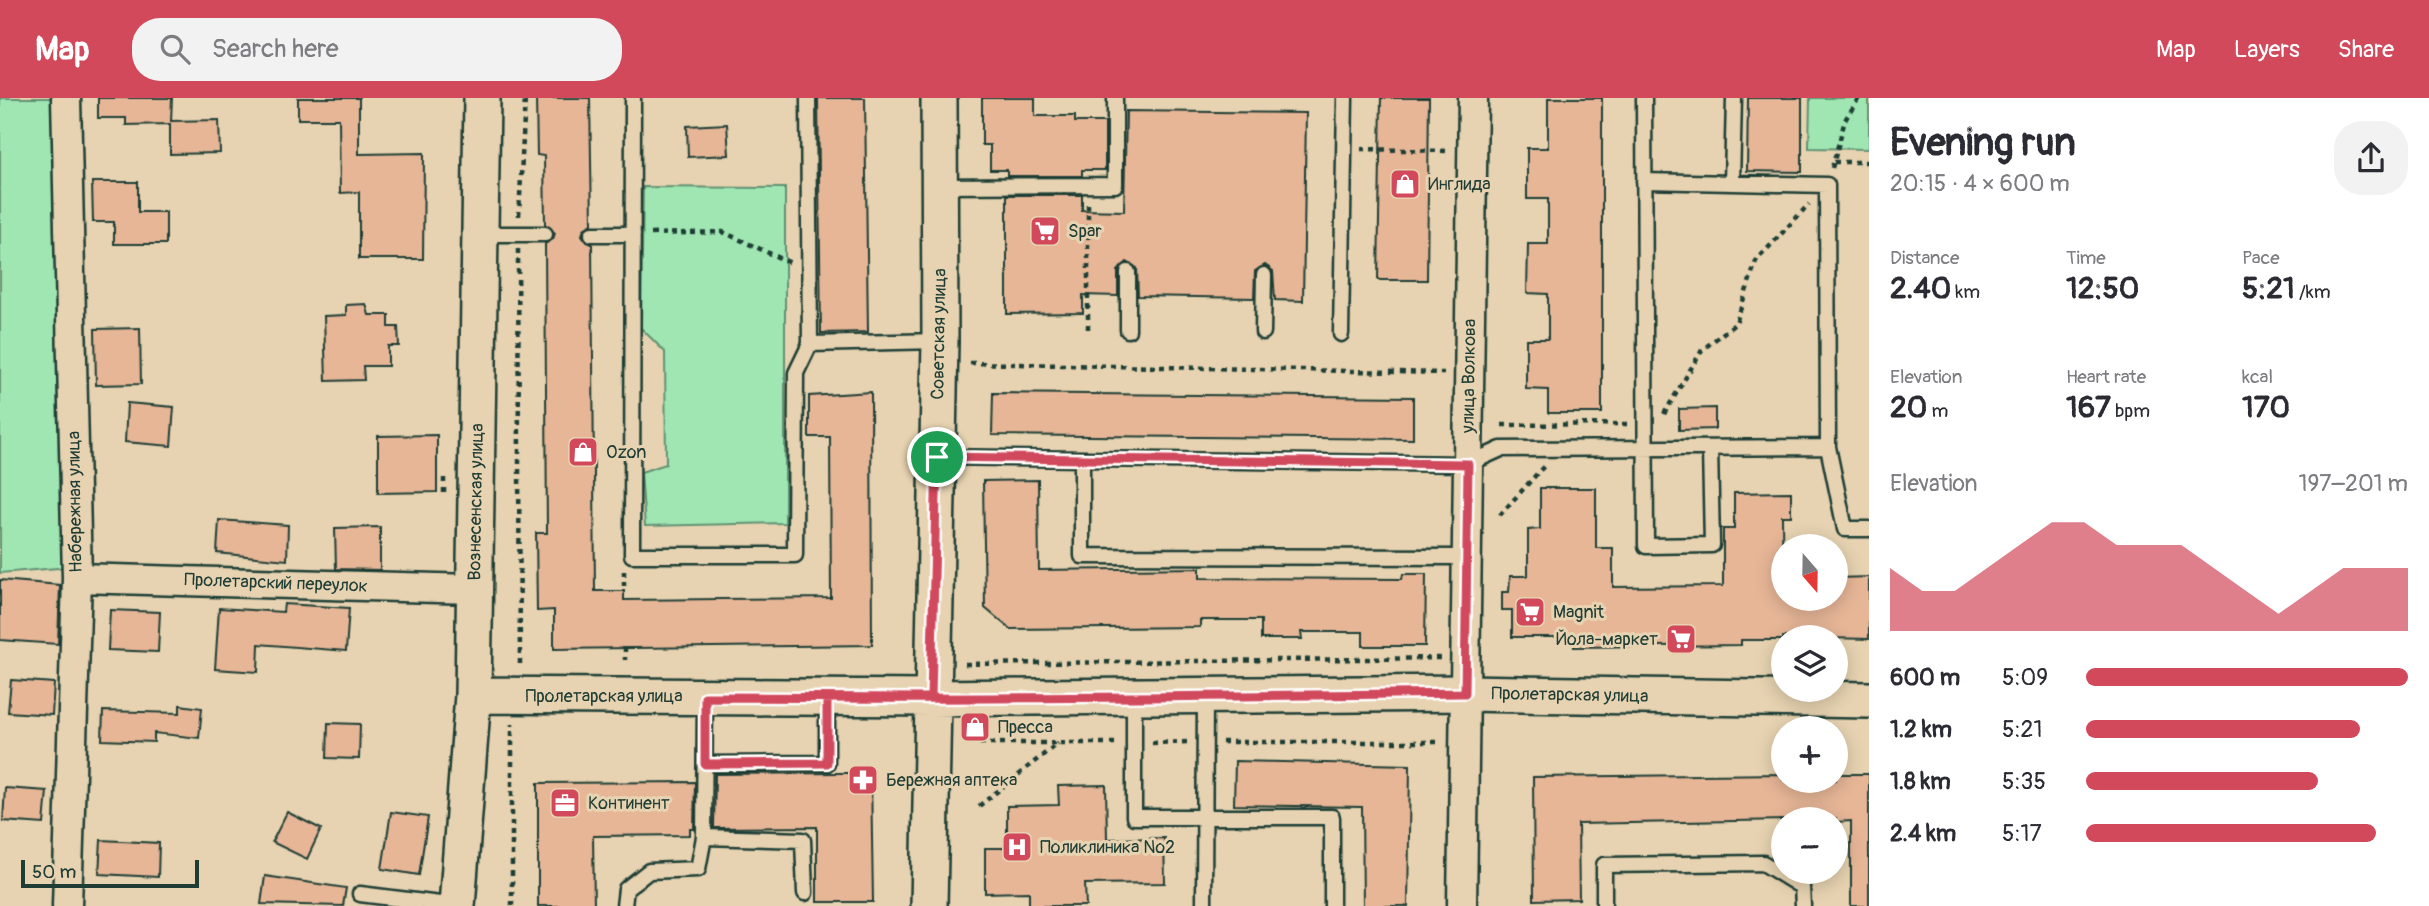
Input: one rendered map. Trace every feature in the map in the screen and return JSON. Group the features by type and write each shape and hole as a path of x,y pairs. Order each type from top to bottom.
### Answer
{"street":[{"name":"Набережная улица","path":"66,98 77,578 67,906"},
{"name":"Вознесенская улица","path":"457,906 473,695 482,98"},
{"name":"Советская улица","path":"929,906 940,341 939,98"},
{"name":"улица Волкова","path":"1462,906 1473,98"},
{"name":"Пролетарский переулок","path":"77,578 474,589"},
{"name":"Пролетарская улица","path":"473,695 931,698 1465,693 1869,700"}],"lane":[{"path":"633,98 632,555 795,555 796,373 810,344 808,98"},
{"path":"940,186 1115,186 1115,98"},
{"path":"1341,334 1345,98"},
{"path":"1644,98 1646,546 1712,545 1710,448"},
{"path":"1732,183 1734,98"},
{"path":"1644,181 1827,185 1828,447 1845,529 1869,529"},
{"path":"480,234 545,234"},
{"path":"592,234 633,234"},
{"path":"1128,330 1129,271"},
{"path":"1263,332 1264,275"},
{"path":"810,344 940,341"},
{"path":"937,457 1468,464 1501,449 1828,447"},
{"path":"1082,459 1082,556 1467,557"},
{"path":"1134,696 1134,817 1332,817 1332,906"},
{"path":"1204,906 1205,696"},
{"path":"624,906 626,889 649,871 698,869 704,837 705,697"},
{"path":"705,764 827,763 827,698"},
{"path":"704,837 803,840 805,893"},
{"path":"1604,906 1604,865 1763,863 1802,887 1802,906"},
{"path":"360,894 457,906"}],"path":[{"path":"512,906 512,696 522,659 518,234 526,98"},
{"path":"1645,448 1702,350 1736,323 1756,261 1827,185 1845,120 1859,98"},
{"path":"1380,150 1429,150"},
{"path":"1834,162 1869,162"},
{"path":"1088,186 1088,329"},
{"path":"633,234 723,232 809,271"},
{"path":"970,363 1469,373"},
{"path":"1502,425 1628,426 1628,412"},
{"path":"625,647 625,660"},
{"path":"965,664 1440,658"},
{"path":"979,806 1059,743"}],"green space":[{"path":"0,98 61,98 69,567 0,573"},
{"path":"1810,98 1869,98 1869,149 1809,148"},
{"path":"643,187 785,188 785,523 645,526 641,472 666,464 665,352 641,328"}],"building":[{"path":"98,98 172,98 171,121 219,120 220,153 170,154 170,124 126,125 126,118 98,118"},
{"path":"298,98 359,98 359,154 424,153 423,259 359,259 359,192 340,193 339,119 298,119"},
{"path":"536,98 590,98 592,224 584,229 582,235 592,244 595,591 624,591 624,600 831,598 830,437 809,437 809,396 871,392 872,645 554,649 554,610 537,611 536,533 547,533 545,244 553,239 555,233 545,224 544,156 537,155"},
{"path":"818,98 865,98 868,332 821,333"},
{"path":"982,98 1035,98 1035,116 1075,116 1075,122 1105,122 1105,170 1082,170 1082,176 1007,176 1007,170 990,170 990,145 982,145"},
{"path":"1381,98 1429,98 1427,280 1378,280"},
{"path":"1548,98 1602,98 1602,413 1548,413 1548,390 1526,389 1526,339 1548,339 1548,294 1527,293 1528,244 1548,244 1548,199 1527,199 1527,148 1548,148"},
{"path":"1748,98 1802,98 1802,172 1747,171"},
{"path":"1126,111 1306,113 1303,301 1275,300 1273,271 1265,265 1255,271 1254,298 1138,296 1137,268 1127,262 1118,271 1118,296 1083,295 1083,313 1007,314 1007,195 1082,195 1082,210 1124,211"},
{"path":"727,124 729,155 688,157 687,126"},
{"path":"92,182 138,182 138,212 166,212 166,244 114,244 114,222 93,222"},
{"path":"366,304 369,315 389,315 389,327 398,327 399,346 388,346 388,366 363,366 364,380 326,381 324,316 346,315 346,305"},
{"path":"140,328 141,384 96,385 95,329"},
{"path":"993,393 1413,397 1413,439 992,435"},
{"path":"127,403 174,407 171,446 125,442"},
{"path":"1715,408 1715,429 1679,430 1679,409"},
{"path":"437,435 437,492 378,493 378,436"},
{"path":"1038,480 1039,570 1200,568 1200,578 1402,579 1403,574 1426,574 1425,646 1363,646 1363,632 1301,632 1302,639 1261,639 1261,620 1200,620 1200,627 1010,629 985,608 983,481"},
{"path":"1540,488 1596,488 1596,548 1613,548 1613,587 1723,586 1723,529 1734,529 1734,493 1791,492 1791,516 1782,516 1782,534 1771,534 1771,611 1848,611 1848,578 1869,577 1869,639 1848,639 1848,625 1771,625 1771,640 1741,640 1741,645 1574,647 1574,637 1512,637 1512,610 1502,610 1502,592 1509,592 1510,576 1528,576 1528,530 1540,529"},
{"path":"219,520 288,525 287,560 217,553"},
{"path":"380,527 380,570 336,569 335,528"},
{"path":"0,580 60,585 58,644 0,640"},
{"path":"284,604 349,608 346,651 259,644 258,672 215,669 219,608 283,612"},
{"path":"110,610 160,612 158,652 108,650"},
{"path":"11,680 54,683 52,715 8,712"},
{"path":"180,705 202,708 199,738 154,733 154,742 102,740 103,711 180,713"},
{"path":"328,723 360,724 359,759 327,758"},
{"path":"1235,761 1410,765 1408,906 1363,906 1362,807 1234,805"},
{"path":"871,773 873,902 817,902 817,827 714,828 715,774"},
{"path":"1771,774 1771,793 1848,793 1848,774 1869,774 1869,906 1851,906 1851,821 1848,821 1848,807 1771,807 1771,820 1578,824 1579,899 1534,900 1533,777"},
{"path":"695,782 694,829 690,829 690,835 593,836 594,906 538,906 538,783"},
{"path":"1106,785 1107,839 1164,838 1165,883 1085,884 1086,906 1029,906 1029,892 985,893 985,848 1007,848 1007,806 1059,805 1058,786"},
{"path":"5,788 47,791 44,824 3,821"},
{"path":"287,812 321,829 307,859 272,842"},
{"path":"391,812 428,817 419,875 382,869"},
{"path":"101,840 159,843 158,877 99,874"},
{"path":"265,876 346,888 343,906 261,904"}],"place":[{"name":"Инглида","path":"1405,184"},
{"name":"Spar","path":"1045,231"},
{"name":"Ozon","path":"583,452"},
{"name":"Magnit","path":"1530,612"},
{"name":"Йола-маркет","path":"1681,639"},
{"name":"Пресса","path":"975,727"},
{"name":"Бережная аптека","path":"863,780"},
{"name":"Континент","path":"565,803"},
{"name":"Поликлиника №2","path":"1017,847"}],"route":[{"path":"937,457 931,698 705,697 705,764 827,763 827,698 931,698 1205,696 1465,693 1468,464 937,457"}]}
